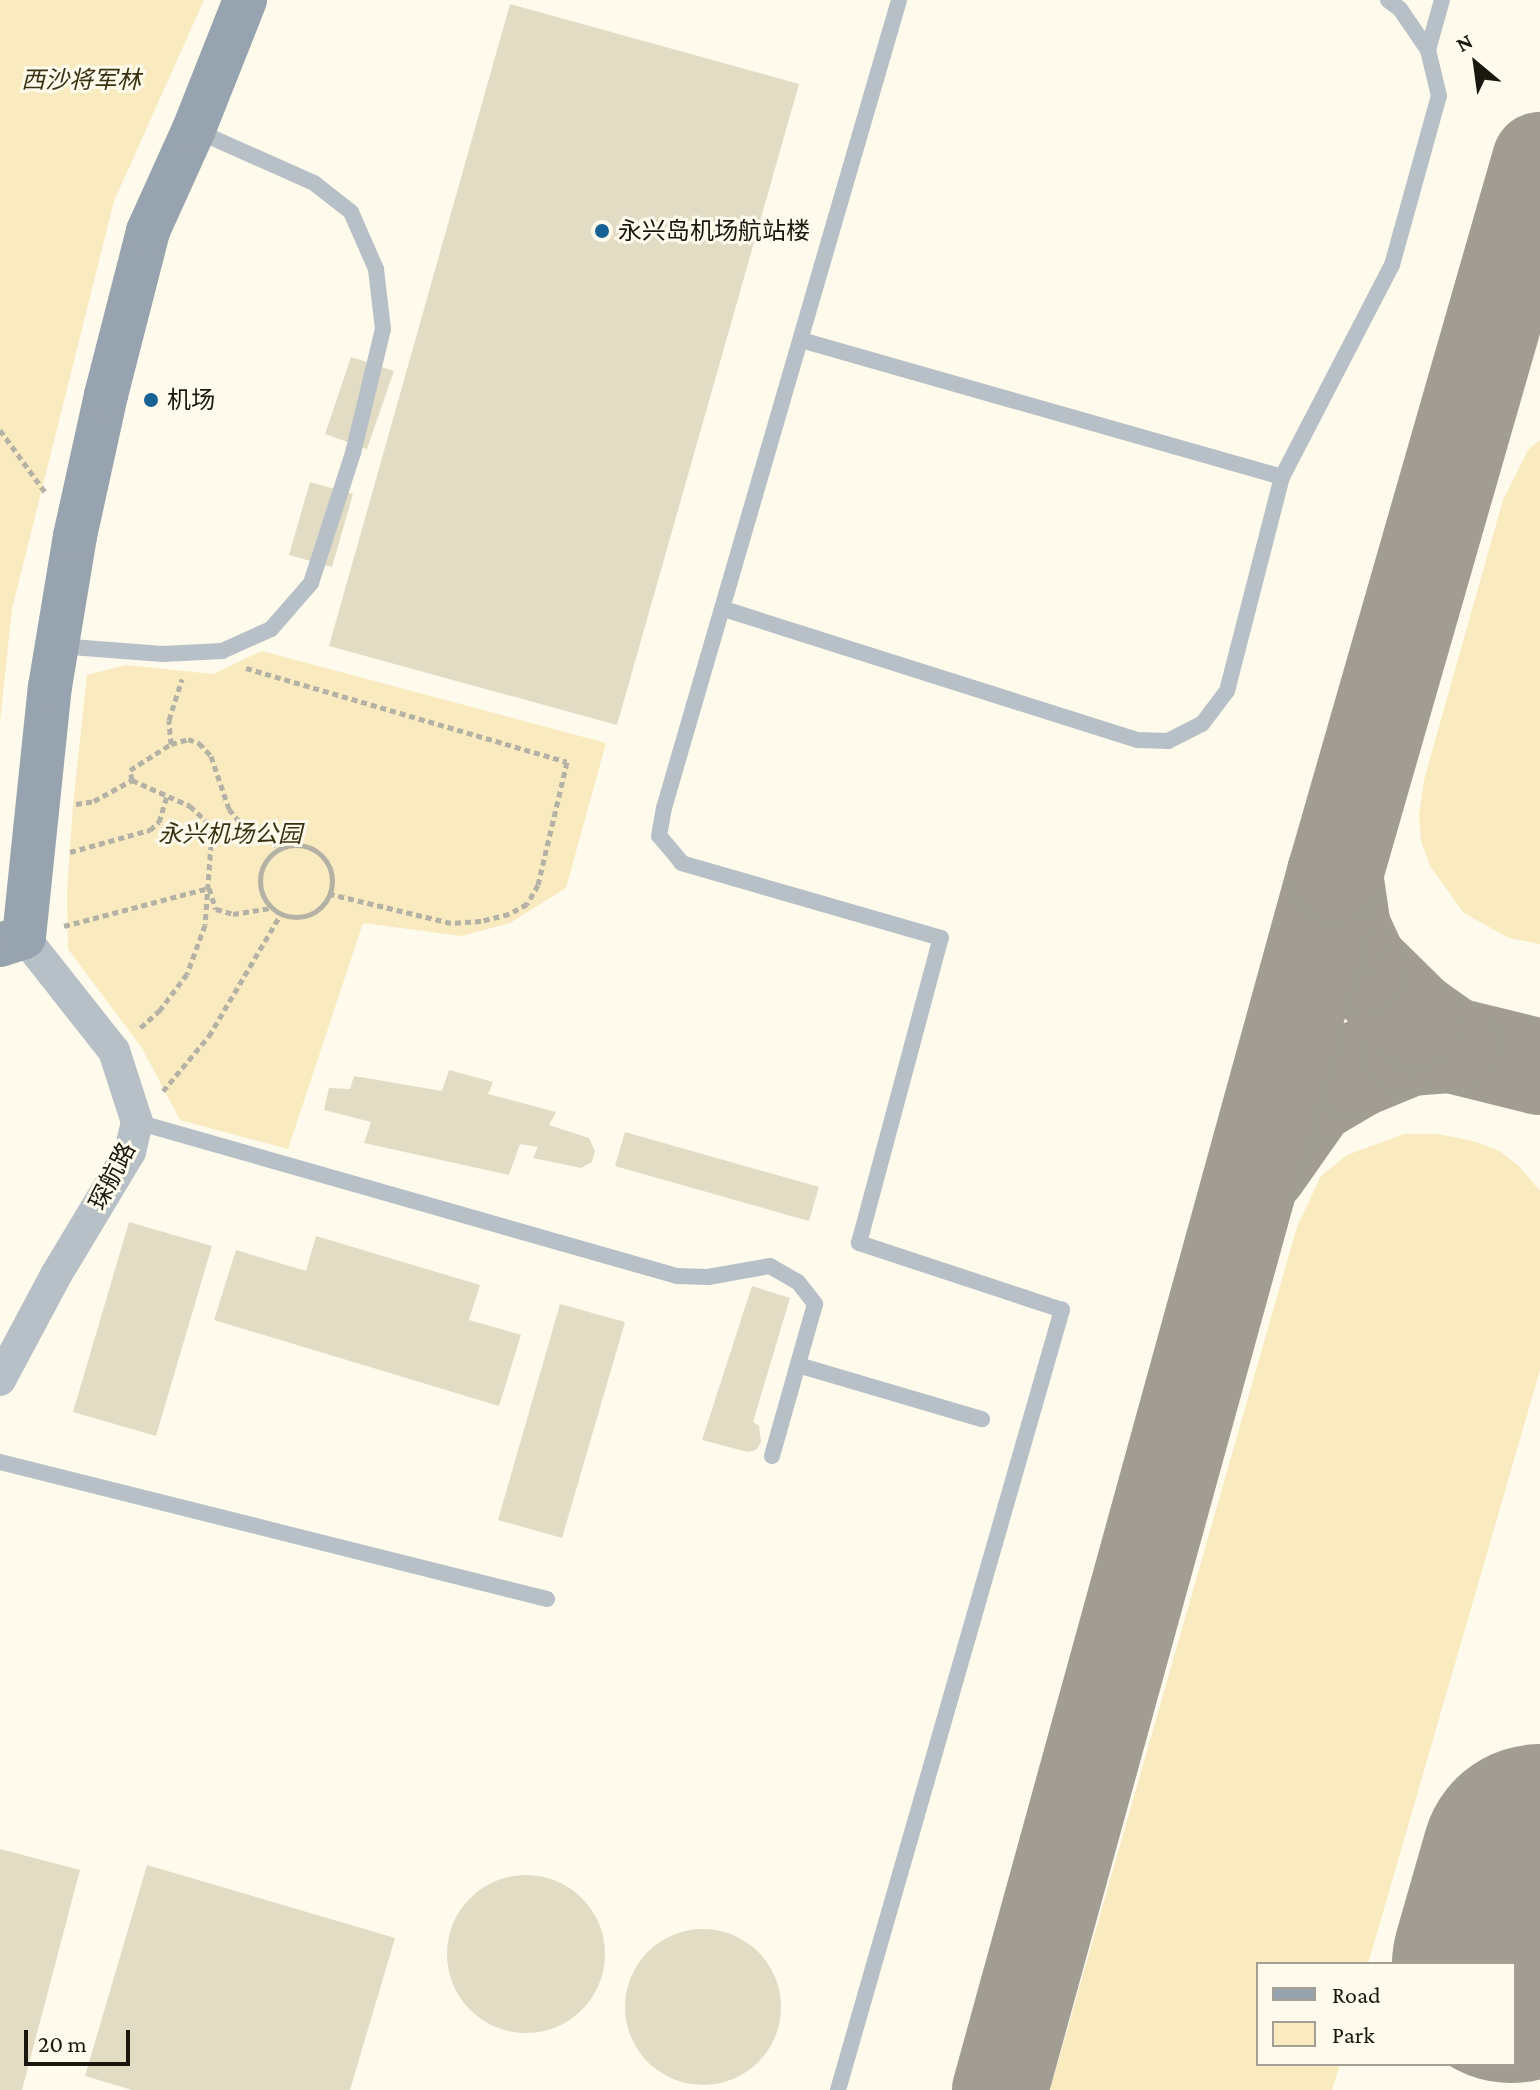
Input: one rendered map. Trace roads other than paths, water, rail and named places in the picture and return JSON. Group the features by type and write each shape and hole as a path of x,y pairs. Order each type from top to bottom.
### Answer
{"street":[{"path":"12,941 32,857 56,646 75,536 106,395 148,231 194,129 245,0"},
{"name":"琛航路","path":"0,1380 56,1275 130,1152 137,1122 114,1051 12,941"}],"lane":[{"path":"838,2090 1062,1310 859,1243 941,938 682,863 659,836 664,808 899,0"},
{"path":"724,609 1138,740 1168,741 1202,724 1227,691 1282,477 1392,265 1439,96 1428,50 1400,9 1388,0"},
{"path":"1428,50 1442,0"},
{"path":"56,646 222,651 271,629 311,583 353,453 383,329 376,269 351,212 314,183 194,129"},
{"path":"801,340 1282,477"},
{"path":"137,1122 677,1276 708,1277 770,1266 798,1282 815,1304 772,1456"},
{"path":"798,1365 982,1419"},
{"path":"0,1462 547,1599"}],"place":[{"name":"永兴岛机场航站楼","path":"602,231"},
{"name":"机场","path":"151,400"}],"park label":[{"name":"西沙将军林","path":"81,80"},
{"name":"永兴机场公园","path":"230,834"}]}
